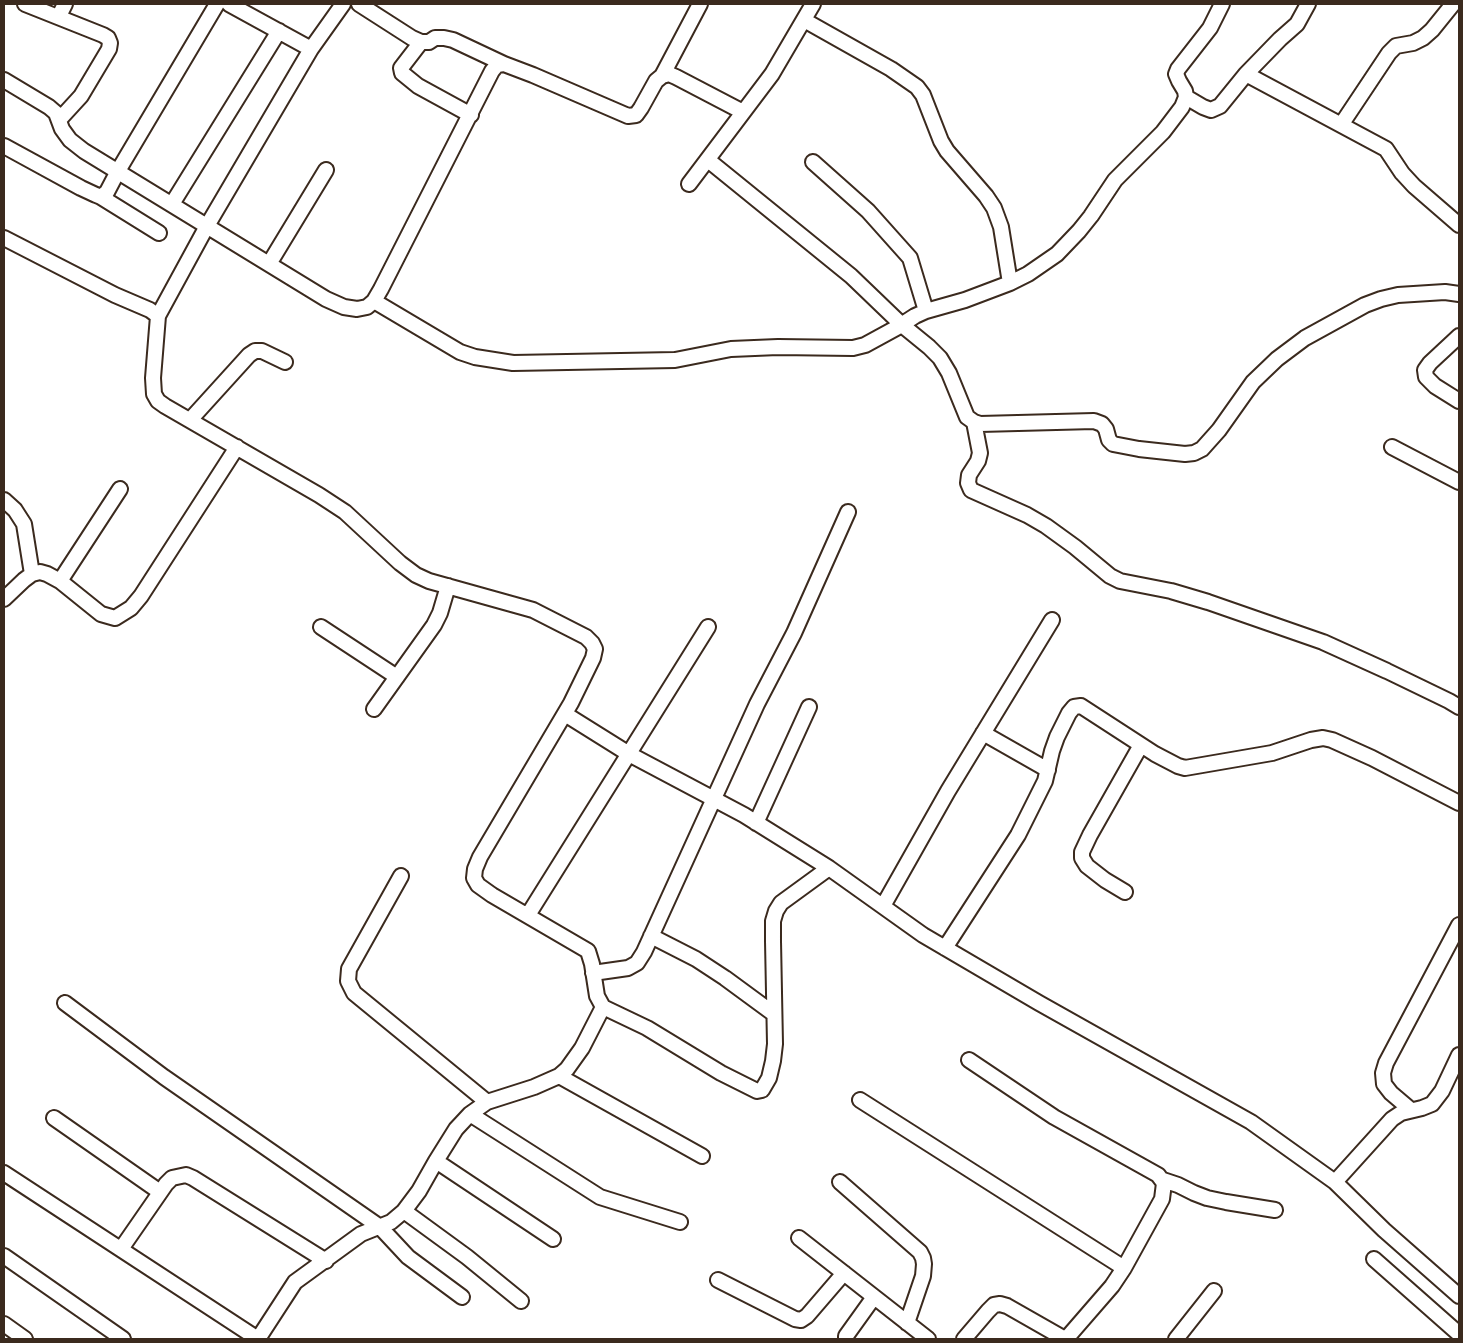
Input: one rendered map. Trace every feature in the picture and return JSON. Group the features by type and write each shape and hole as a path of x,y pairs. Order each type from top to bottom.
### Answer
{"street":[{"path":"25,4 62,10 108,38 110,43 109,49 81,96 59,120"},
{"path":"102,197 107,192 217,4"},
{"path":"229,4 311,49"},
{"path":"343,4 311,49 158,316 153,378 154,394 158,401 345,512 400,563 416,575 429,581 533,610 586,637 592,643 595,649 593,658 565,714 480,857 475,869 474,878 478,885 588,951 597,996 603,1007 646,1028 721,1072 757,1090 762,1090 773,1061 775,1044 773,921 776,911 780,903 829,868"},
{"path":"359,4 421,42 429,42 435,38 452,40 628,116 636,115 656,81 662,76 700,4"},
{"path":"689,184 772,74 814,4"},
{"path":"374,301 460,352 475,357 512,363 675,360 731,350 778,347 854,348 865,345 926,311 1010,284 1057,254 1079,231 1115,180 1163,132 1182,107 1186,97 1185,91 1176,74 1210,28 1222,4"},
{"path":"1186,97 1211,110 1220,106 1246,74 1297,24 1308,4"},
{"path":"1341,125 1396,46 1413,43 1423,38 1453,4"},
{"path":"804,20 891,68 917,87 923,95 940,142 994,208 1001,227 1010,284"},
{"path":"172,204 278,31"},
{"path":"421,42 401,68 402,73 418,86 471,115"},
{"path":"4,80 56,113 62,129 70,140 84,150 326,300 357,309 367,307 374,301 492,71 497,65 504,64"},
{"path":"662,76 669,74 676,77 743,112"},
{"path":"1246,74 1386,149 1414,186 1459,225"},
{"path":"4,146 96,196 102,197 160,233"},
{"path":"708,160 851,276 940,358 949,373 968,417 974,422 988,424 1094,421 1102,424 1106,429 1109,440 1113,444 1166,452 1194,453 1202,449 1219,430 1253,382 1277,359 1305,338 1365,305 1381,299 1398,295 1445,292 1459,294"},
{"path":"813,162 868,211 910,258 926,311"},
{"path":"269,264 326,170"},
{"path":"4,238 98,287 150,310 158,316"},
{"path":"1459,336 1425,370 1426,377 1435,386 1459,401"},
{"path":"190,420 255,350 262,351 285,362"},
{"path":"974,422 980,453 978,461 969,475 968,483 971,490 1046,526 1110,576 1208,602 1323,642 1387,670 1459,707"},
{"path":"4,599 32,574 40,572 60,581 101,614 115,618 131,608 141,596 236,447"},
{"path":"1392,447 1459,482"},
{"path":"60,581 120,489"},
{"path":"4,500 15,510 24,524 32,574"},
{"path":"593,973 628,968 636,963 644,952 756,704 794,633 848,512"},
{"path":"374,710 434,625 443,606 448,586"},
{"path":"883,906 948,791 1052,620"},
{"path":"321,627 397,677"},
{"path":"528,915 708,627"},
{"path":"945,948 1018,836 1045,781 1057,737 1074,707 1081,706 1141,745 1185,768 1272,753 1322,738 1332,740 1372,758 1459,803"},
{"path":"756,823 809,707"},
{"path":"565,714 629,754 713,798 829,868 923,935 1039,1003 1251,1122 1335,1182 1384,1230 1459,1296"},
{"path":"984,734 1048,770"},
{"path":"1125,892 1087,866 1082,858 1082,852 1141,745"},
{"path":"401,876 349,969 348,981 354,993 487,1102"},
{"path":"1411,1110 1391,1093 1384,1084 1383,1074 1390,1054 1459,925"},
{"path":"651,936 696,959 774,1014"},
{"path":"65,1003 164,1077 380,1227 408,1256 462,1297"},
{"path":"4,1173 258,1339 295,1282 304,1274 326,1261 361,1234 391,1222 404,1211 419,1192 456,1129 470,1114 487,1102 534,1087 560,1076 576,1058 603,1007"},
{"path":"1335,1182 1392,1119 1401,1113 1432,1104 1442,1091 1459,1055"},
{"path":"964,1339 994,1305 1000,1304 1007,1306 1065,1339 1112,1286 1124,1268 1162,1199 1165,1188 1158,1175 1054,1117 969,1060"},
{"path":"560,1076 702,1156"},
{"path":"860,1100 1124,1268"},
{"path":"470,1114 600,1197 680,1222"},
{"path":"54,1118 160,1192"},
{"path":"436,1161 553,1239"},
{"path":"121,1249 160,1192 172,1178 186,1175 326,1261"},
{"path":"1162,1180 1207,1198 1275,1210"},
{"path":"840,1182 920,1252 923,1258 923,1276 907,1322"},
{"path":"404,1211 521,1301"},
{"path":"799,1238 928,1339"},
{"path":"4,1256 123,1339"},
{"path":"1374,1259 1459,1334"},
{"path":"718,1280 801,1320 807,1316 844,1273"},
{"path":"1176,1339 1214,1291"},
{"path":"846,1339 846,1336 874,1297"},
{"path":"4,1324 25,1339"}]}
